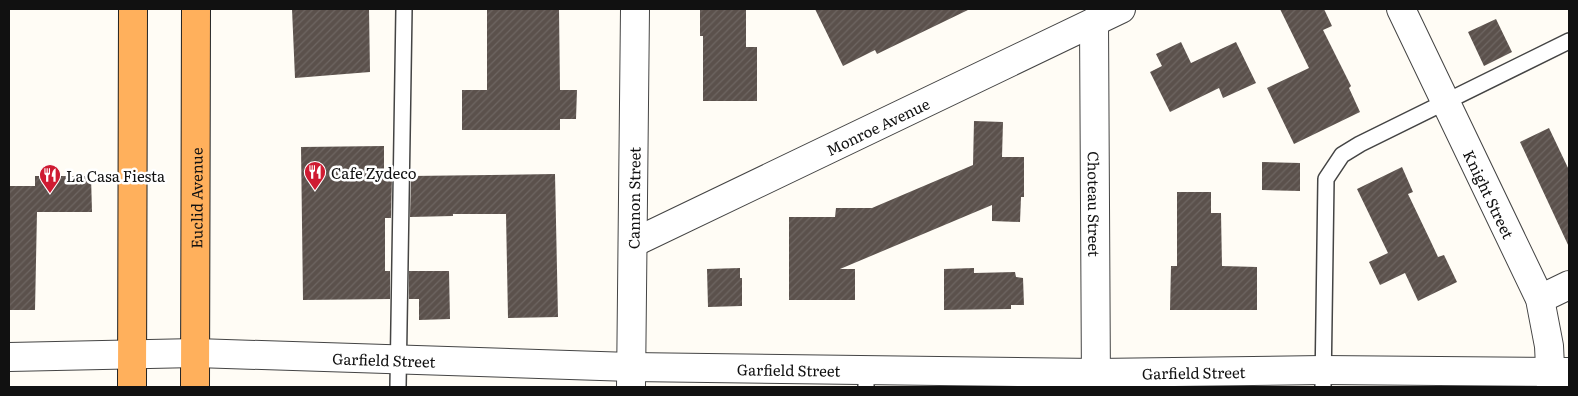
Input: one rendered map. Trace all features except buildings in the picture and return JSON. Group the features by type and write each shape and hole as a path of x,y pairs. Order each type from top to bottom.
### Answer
{"highway":[{"path":"132,387 133,9"},
{"name":"Euclid Avenue","path":"196,9 196,387"}],"street":[{"name":"Cannon Street","path":"631,377 635,9"},
{"name":"Monroe Avenue","path":"633,243 1121,9"},
{"name":"Knight Street","path":"1401,9 1540,299 1557,377"},
{"name":"Choteau Street","path":"1094,22 1096,380"},
{"path":"1540,299 1569,285"},
{"name":"Garfield Street","path":"9,357 196,354 398,360 631,377 1096,380 1557,377"}],"lane":[{"path":"398,387 404,9"},
{"path":"1323,378 1326,178 1342,155 1360,144 1569,41"}],"place":[{"name":"Cafe Zydeco","path":"315,191"},
{"name":"La Casa Fiesta","path":"50,194"}]}
